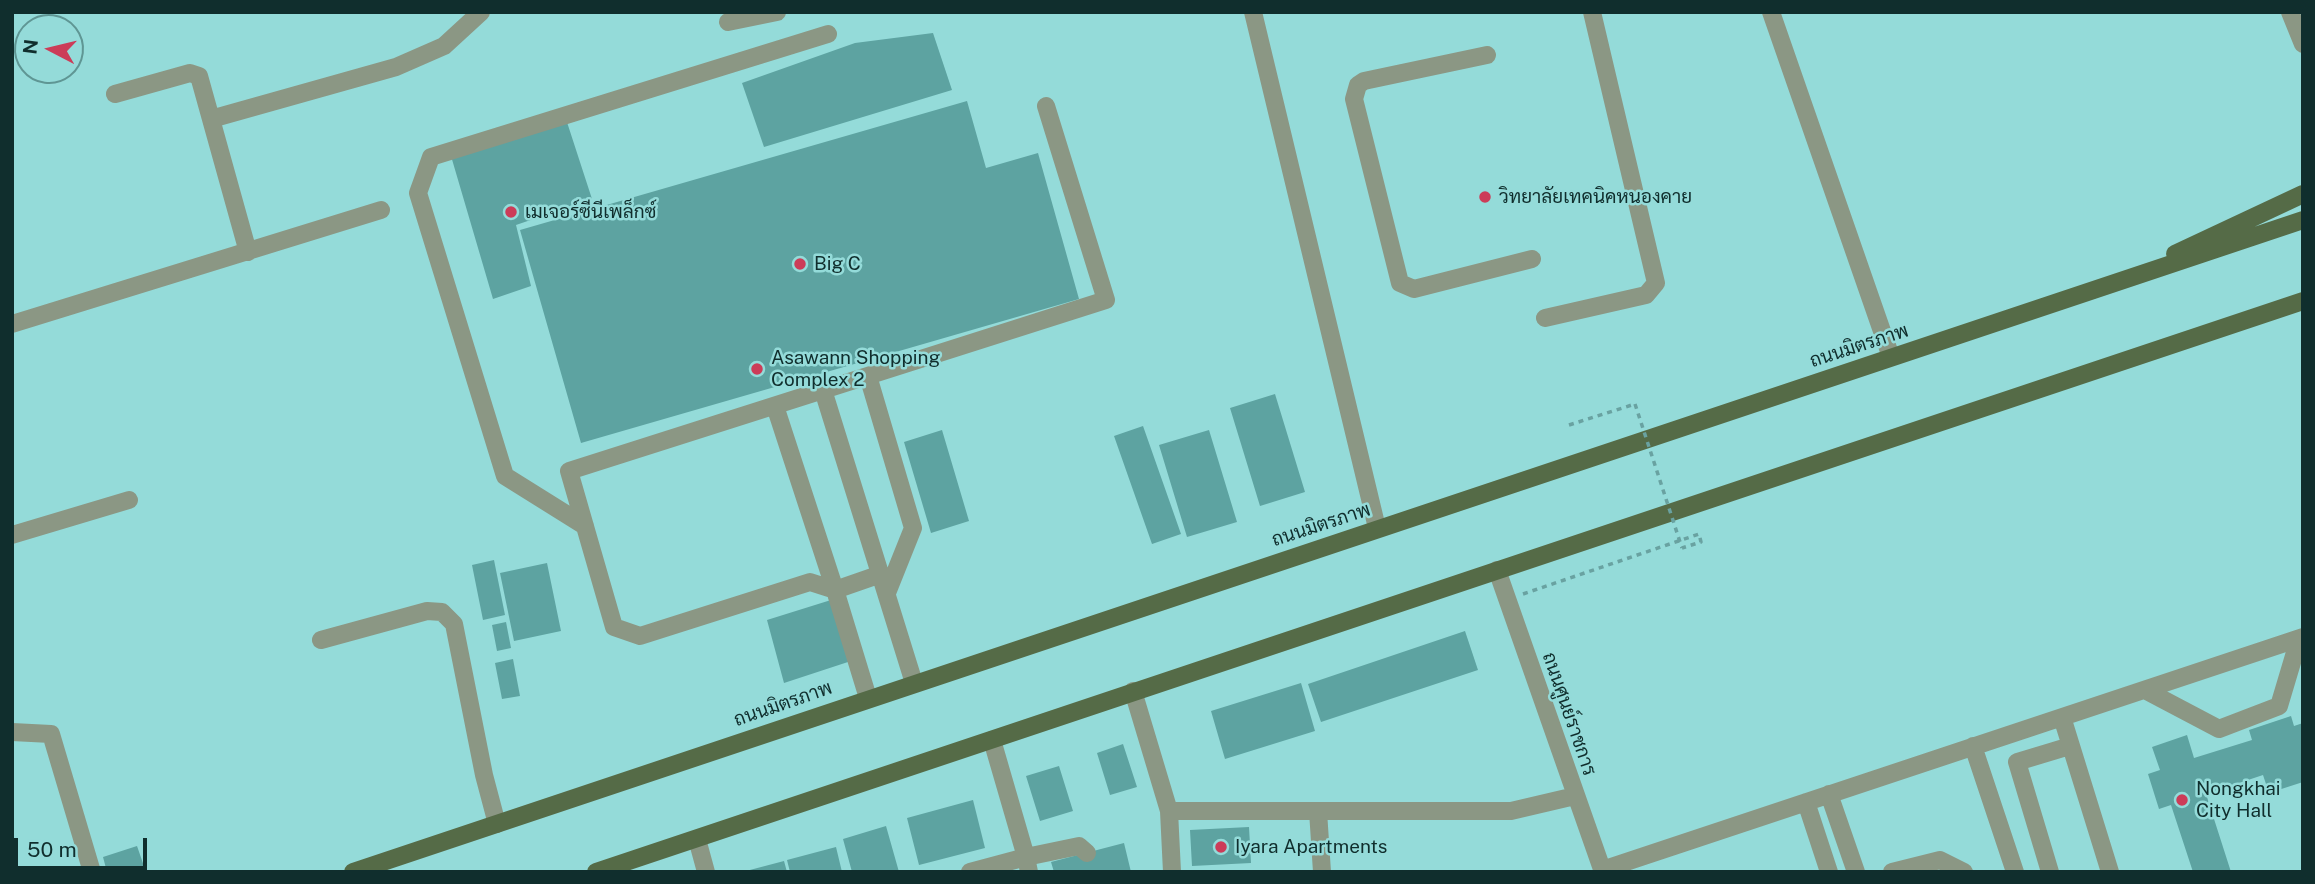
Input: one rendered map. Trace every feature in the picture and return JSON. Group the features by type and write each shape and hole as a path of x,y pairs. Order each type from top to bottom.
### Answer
{"main road":[{"path":"2102,288 2303,194"},
{"name":"ถนนมิตรภาพ","path":"353,872 2303,220"},
{"path":"596,872 2303,301"}],"street":[{"path":"211,119 396,67 444,46 481,12"},
{"path":"728,22 777,12"},
{"path":"1252,12 1377,528"},
{"path":"1545,318 1646,295 1656,283 1592,12"},
{"path":"1771,12 1891,357"},
{"path":"2290,12 2303,44"},
{"path":"585,526 505,476 418,193 431,158 828,34"},
{"path":"1487,55 1364,81 1357,85 1354,99 1400,283 1414,289 1532,259"},
{"path":"115,94 195,73 200,76 247,252"},
{"path":"881,574 835,590 810,582 640,636 614,627 569,471 1106,300 1046,106"},
{"path":"12,324 381,210"},
{"path":"868,376 913,528 887,593"},
{"path":"824,390 914,683"},
{"path":"775,406 868,698"},
{"path":"12,535 129,500"},
{"name":"ถนนศูนย์ราชการ","path":"1497,570 1602,871"},
{"path":"321,640 427,611 442,612 454,624 484,775 497,824"},
{"path":"2145,690 2219,729 2279,706 2301,638"},
{"path":"1602,871 2301,638"},
{"path":"1133,691 1169,811 1172,872"},
{"path":"2062,717 2110,872"},
{"path":"12,732 51,734 92,872"},
{"path":"992,740 1027,864"},
{"path":"1973,746 2015,872"},
{"path":"2050,872 2017,762 2070,746"},
{"path":"1829,794 1856,872"},
{"path":"1169,811 1511,811 1576,796"},
{"path":"1806,802 1829,872"},
{"path":"1318,811 1322,872"},
{"path":"697,839 706,872"},
{"path":"970,872 1027,864 1079,846 1087,853"},
{"path":"1892,872 1940,860 1964,872"}],"path":[{"path":"1507,599 1699,534 1701,542 1682,548 1635,404 1569,425"}],"building":[{"path":"933,33 952,90 764,147 742,83 855,43"},
{"name":"Big C","path":"967,101 986,168 1038,153 1079,299 581,443 520,230"},
{"name":"เมเจอร์ซีนีเพล็กซ์","path":"565,116 592,199 516,225 531,286 493,299 451,156"},
{"path":"1275,394 1305,492 1260,506 1230,408"},
{"path":"1143,426 1181,534 1152,544 1114,436"},
{"path":"942,430 969,521 931,533 904,442"},
{"path":"1209,430 1237,522 1187,537 1159,445"},
{"path":"494,560 505,615 483,620 472,565"},
{"path":"547,563 561,631 514,641 500,573"},
{"path":"831,600 851,661 784,683 767,620"},
{"path":"506,622 511,648 497,651 492,625"},
{"path":"1465,631 1478,670 1321,722 1308,684"},
{"path":"513,659 520,696 502,699 495,663"},
{"path":"1301,683 1315,731 1225,759 1211,711"},
{"name":"Nongkhai City Hall","path":"2291,716 2294,726 2303,723 2303,782 2269,793 2263,775 2206,794 2231,872 2193,872 2171,805 2159,809 2148,774 2160,770 2152,747 2187,735 2194,758 2252,740 2249,730"},
{"path":"1123,744 1137,787 1110,795 1097,753"},
{"path":"1059,766 1073,811 1040,821 1026,776"},
{"path":"973,800 985,848 919,865 907,818"},
{"path":"886,826 899,872 852,872 843,839"},
{"name":"Iyara Apartments","path":"1249,827 1251,863 1192,866 1190,830"},
{"path":"1124,843 1131,872 1054,872 1051,862"},
{"path":"137,846 146,872 107,872 103,857"},
{"path":"836,847 842,872 790,872 787,860"},
{"path":"784,861 787,872 746,872 746,871"}],"place":[{"name":"วิทยาลัยเทคนิคหนองคาย","path":"1485,197"},
{"name":"เมเจอร์ซีนีเพล็กซ์","path":"511,212"},
{"name":"Big C","path":"800,264"},
{"name":"Asawann Shopping Complex 2","path":"757,369"},
{"name":"Nongkhai City Hall","path":"2182,800"},
{"name":"Iyara Apartments","path":"1221,847"}]}
